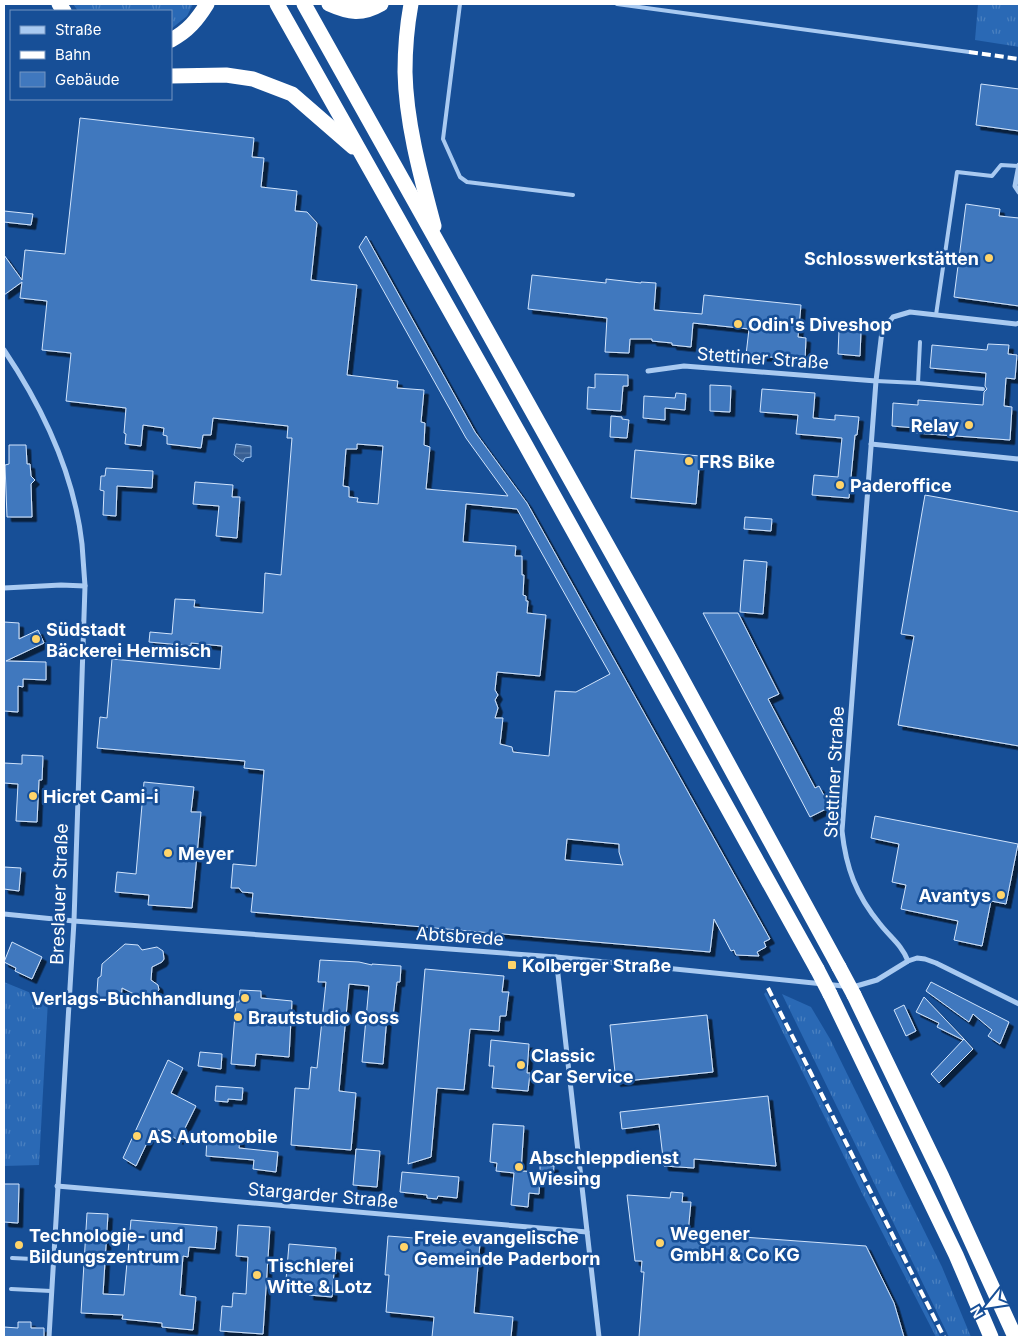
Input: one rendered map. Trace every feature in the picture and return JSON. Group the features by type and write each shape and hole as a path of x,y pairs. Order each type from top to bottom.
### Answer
{"highway":[{"path":"172,40 184,34 197,21 208,4"},
{"path":"277,4 817,969 956,1255 990,1337"},
{"path":"304,4 671,659 854,995 942,1177 1015,1337"},
{"path":"329,4 344,11 360,12 381,4"},
{"path":"411,4 405,73 410,118 421,175 438,245"},
{"path":"172,76 226,75 254,79 284,91 299,100 362,155"}],"street":[{"path":"1019,166 1015,186 1019,192"},
{"name":"Stettiner Straße","path":"908,961 903,949 880,925 865,904 852,879 844,854 842,831 876,381 882,331 893,316 910,312 1019,323"},
{"name":"Breslauer Straße","path":"4,350 34,397 54,438 72,494 82,543 85,586 74,921 52,1260 49,1337"},
{"name":"Stettiner Straße","path":"648,371 684,366 876,381"},
{"path":"871,444 1019,459"},
{"path":"4,588 61,584 85,586"},
{"name":"Abtsbrede","path":"4,914 74,921 556,957 853,987 877,980 908,961"},
{"path":"556,957 599,1337"},
{"path":"908,961 917,958 931,961 1019,1004"},
{"name":"Stargarder Straße","path":"57,1186 587,1232"}],"lane":[{"path":"460,4 443,139 460,177 467,182 573,195"},
{"path":"617,4 969,52"},
{"path":"936,315 957,172 992,176 1001,165 1019,166"},
{"path":"918,383 920,342"},
{"path":"876,381 982,389"},
{"path":"12,1258 52,1260"},
{"path":"11,1289 51,1291"}],"green space":[{"path":"73,4 193,4 187,16 172,28 172,10 77,10"},
{"path":"978,4 1019,4 1019,47 975,40"},
{"path":"4,982 48,1000 39,1165 4,1166"},
{"path":"766,992 940,1337 936,1337 863,1195 764,994"},
{"path":"782,994 811,1007 830,1039 942,1267 971,1337 949,1337"}],"shaded area":[{"path":"236,444 251,446 251,457 245,458 243,462 234,455"}],"building":[{"path":"981,84 1019,89 1019,131 976,125"},
{"path":"80,118 254,138 252,157 264,158 261,187 297,191 295,211 307,212 317,223 311,280 357,285 347,375 398,381 397,388 424,390 421,422 425,423 424,445 430,447 426,489 508,496 466,438 359,247 366,236 475,432 527,503 770,939 764,942 766,947 757,952 759,956 736,955 734,950 731,951 714,919 710,952 251,912 253,893 242,892 239,888 231,888 233,864 256,866 264,770 244,768 245,761 97,748 100,717 107,718 112,659 220,669 222,646 191,643 191,646 149,642 150,632 172,634 175,599 195,600 194,607 263,613 265,573 281,575 292,438 287,438 288,426 213,418 211,435 203,435 201,448 167,444 167,436 163,435 164,428 143,425 141,446 125,444 126,408 66,401 71,353 42,350 47,301 20,298 22,282 4,295 4,255 22,280 25,250 65,254","holes":["357,444 383,446 378,504 357,502 358,498 349,497 349,487 343,486 346,449 357,449","466,504 517,509 610,674 576,692 555,691 549,756 513,752 512,747 500,744 503,718 495,718 498,708 495,700 498,695 495,690 497,672 540,676 546,615 527,613 528,601 526,601 526,596 523,595 524,575 522,575 522,556 515,556 516,546 463,542","567,839 619,844 623,865 565,860"]},
{"name":"Schlosswerkstätten","path":"966,204 1000,209 999,216 1019,218 1019,306 954,297"},
{"path":"4,211 33,214 31,225 4,222"},
{"path":"532,275 606,283 606,279 656,283 654,310 702,314 704,295 801,305 798,337 806,338 805,360 746,355 749,329 693,323 691,347 652,341 652,339 630,339 629,353 605,352 607,318 528,309"},
{"path":"839,330 861,331 860,356 838,354"},
{"path":"988,344 1009,345 1008,354 1017,355 1015,379 1006,378 1004,406 1012,407 1010,440 916,433 916,428 892,426 893,403 918,405 918,400 983,405 984,392 987,389 985,386 986,373 930,368 932,345 987,350"},
{"path":"595,374 628,375 628,386 623,386 621,411 587,409 588,387 595,388"},
{"path":"710,385 731,386 730,412 710,411"},
{"path":"762,389 815,393 813,418 835,420 835,415 859,417 857,435 855,435 849,498 812,495 814,475 838,477 842,438 796,434 798,415 760,412"},
{"path":"676,393 686,394 685,410 665,408 665,420 643,418 644,396 675,398"},
{"path":"611,416 629,420 627,438 610,437"},
{"path":"9,445 26,445 27,464 30,464 31,476 35,480 31,484 32,517 7,517 5,465 9,464"},
{"path":"635,450 700,456 696,504 631,498"},
{"path":"106,468 153,471 152,488 117,486 116,516 103,515 104,491 100,490 101,476 105,476"},
{"path":"195,482 233,485 232,497 240,497 237,538 216,536 219,506 193,504"},
{"path":"925,495 1019,512 1019,746 898,725 914,636 901,634"},
{"path":"745,517 772,519 771,531 744,529"},
{"path":"744,560 767,562 763,614 740,612"},
{"path":"703,613 738,613 779,694 768,699 815,788 819,786 830,807 810,817"},
{"path":"4,622 19,623 19,639 38,630 44,643 6,661 46,662 46,680 23,679 23,687 18,686 18,712 4,711"},
{"path":"22,755 43,756 42,780 39,780 37,822 16,821 18,784 4,783 4,763 22,764"},
{"name":"Meyer","path":"144,782 194,787 191,812 201,812 192,908 148,905 149,895 115,892 117,872 136,874"},
{"path":"875,816 1018,844 1006,904 991,901 982,946 954,940 958,921 901,909 906,885 892,882 899,844 871,838"},
{"path":"4,867 21,868 19,891 4,889"},
{"path":"12,942 42,957 32,979 15,971 16,968 4,962"},
{"path":"125,944 138,945 142,950 157,947 163,951 164,959 162,962 152,967 151,980 158,985 159,990 153,995 143,992 136,995 122,988 121,1000 99,998 97,992 98,978 101,976 102,964"},
{"path":"320,960 401,966 393,1017 387,1016 383,1064 362,1062 369,986 349,984 339,1091 356,1093 351,1150 291,1145 295,1088 309,1089 311,1067 317,1068 326,982 318,982"},
{"path":"425,969 504,976 502,992 509,992 506,1016 500,1016 499,1031 470,1029 464,1090 437,1088 431,1157 408,1164"},
{"path":"931,982 1009,1022 1000,1044 988,1036 992,1030 973,1014 969,1022 926,991"},
{"path":"240,990 261,991 261,998 292,1001 289,1057 256,1054 255,1066 231,1064 236,1002 239,1002"},
{"path":"924,997 963,1040 937,1027 939,1023 916,1012"},
{"path":"904,1005 916,1031 906,1036 894,1010"},
{"path":"707,1015 713,1072 616,1082 610,1025"},
{"path":"964,1039 973,1049 939,1083 931,1074"},
{"path":"491,1040 529,1044 527,1073 530,1073 528,1091 492,1088 494,1066 489,1066"},
{"path":"200,1052 222,1054 221,1069 198,1066"},
{"path":"168,1060 183,1068 171,1093 196,1106 179,1140 154,1128 136,1166 123,1158"},
{"path":"216,1086 243,1088 242,1100 228,1099 228,1102 215,1101"},
{"path":"768,1096 776,1166 694,1159 694,1168 664,1166 659,1124 622,1129 620,1112"},
{"path":"493,1124 524,1126 521,1171 540,1172 540,1165 554,1166 553,1178 540,1177 539,1194 529,1193 528,1207 511,1205 514,1173 496,1171 497,1163 490,1162"},
{"path":"207,1138 240,1140 239,1148 278,1152 276,1172 253,1169 254,1160 206,1156"},
{"path":"356,1149 380,1151 377,1187 353,1185"},
{"path":"402,1172 459,1177 457,1198 438,1196 437,1199 427,1198 427,1195 400,1192"},
{"path":"4,1184 19,1184 18,1223 4,1222"},
{"path":"671,1192 683,1193 682,1202 691,1202 688,1233 866,1246 894,1303 904,1337 639,1337 644,1272 641,1272 642,1261 635,1261 627,1195 670,1198"},
{"path":"87,1213 108,1214 103,1294 124,1295 131,1220 217,1227 215,1249 189,1247 188,1257 183,1256 180,1295 196,1297 193,1330 162,1327 162,1323 122,1319 123,1315 81,1313"},
{"name":"Tischlerei Witte & Lotz","path":"238,1225 270,1227 263,1334 220,1331 222,1306 232,1307 233,1293 246,1294 248,1257 236,1256"},
{"path":"388,1236 480,1243 474,1313 513,1317 511,1337 432,1337 434,1317 386,1312 389,1275 385,1275"},
{"path":"289,1244 336,1248 332,1297 309,1295 310,1282 286,1280"},
{"path":"18,1322 31,1322 31,1328 44,1328 44,1337 4,1337 4,1327 18,1328"}],"railway":[{"path":"969,52 1019,59"},
{"path":"768,988 944,1337"}],"place":[{"name":"Schlosswerkstätten","path":"989,258"},
{"name":"Odin's Diveshop","path":"738,324"},
{"name":"Relay","path":"969,425"},
{"name":"FRS Bike","path":"689,461"},
{"name":"Paderoffice","path":"840,485"},
{"name":"Südstadt Bäckerei Hermisch","path":"36,639"},
{"name":"Hicret Cami-i","path":"33,796"},
{"name":"Meyer","path":"168,853"},
{"name":"Avantys","path":"1001,895"},
{"name":"Kolberger Straße","path":"512,965"},
{"name":"Verlags-Buchhandlung","path":"245,998"},
{"name":"Brautstudio Goss","path":"238,1017"},
{"name":"Classic Car Service","path":"521,1065"},
{"name":"AS Automobile","path":"137,1136"},
{"name":"Abschleppdienst Wiesing","path":"519,1167"},
{"name":"Wegener GmbH & Co KG","path":"660,1243"},
{"name":"Technologie- und Bildungszentrum","path":"19,1245"},
{"name":"Freie evangelische Gemeinde Paderborn","path":"404,1247"},
{"name":"Tischlerei Witte & Lotz","path":"257,1275"}]}
